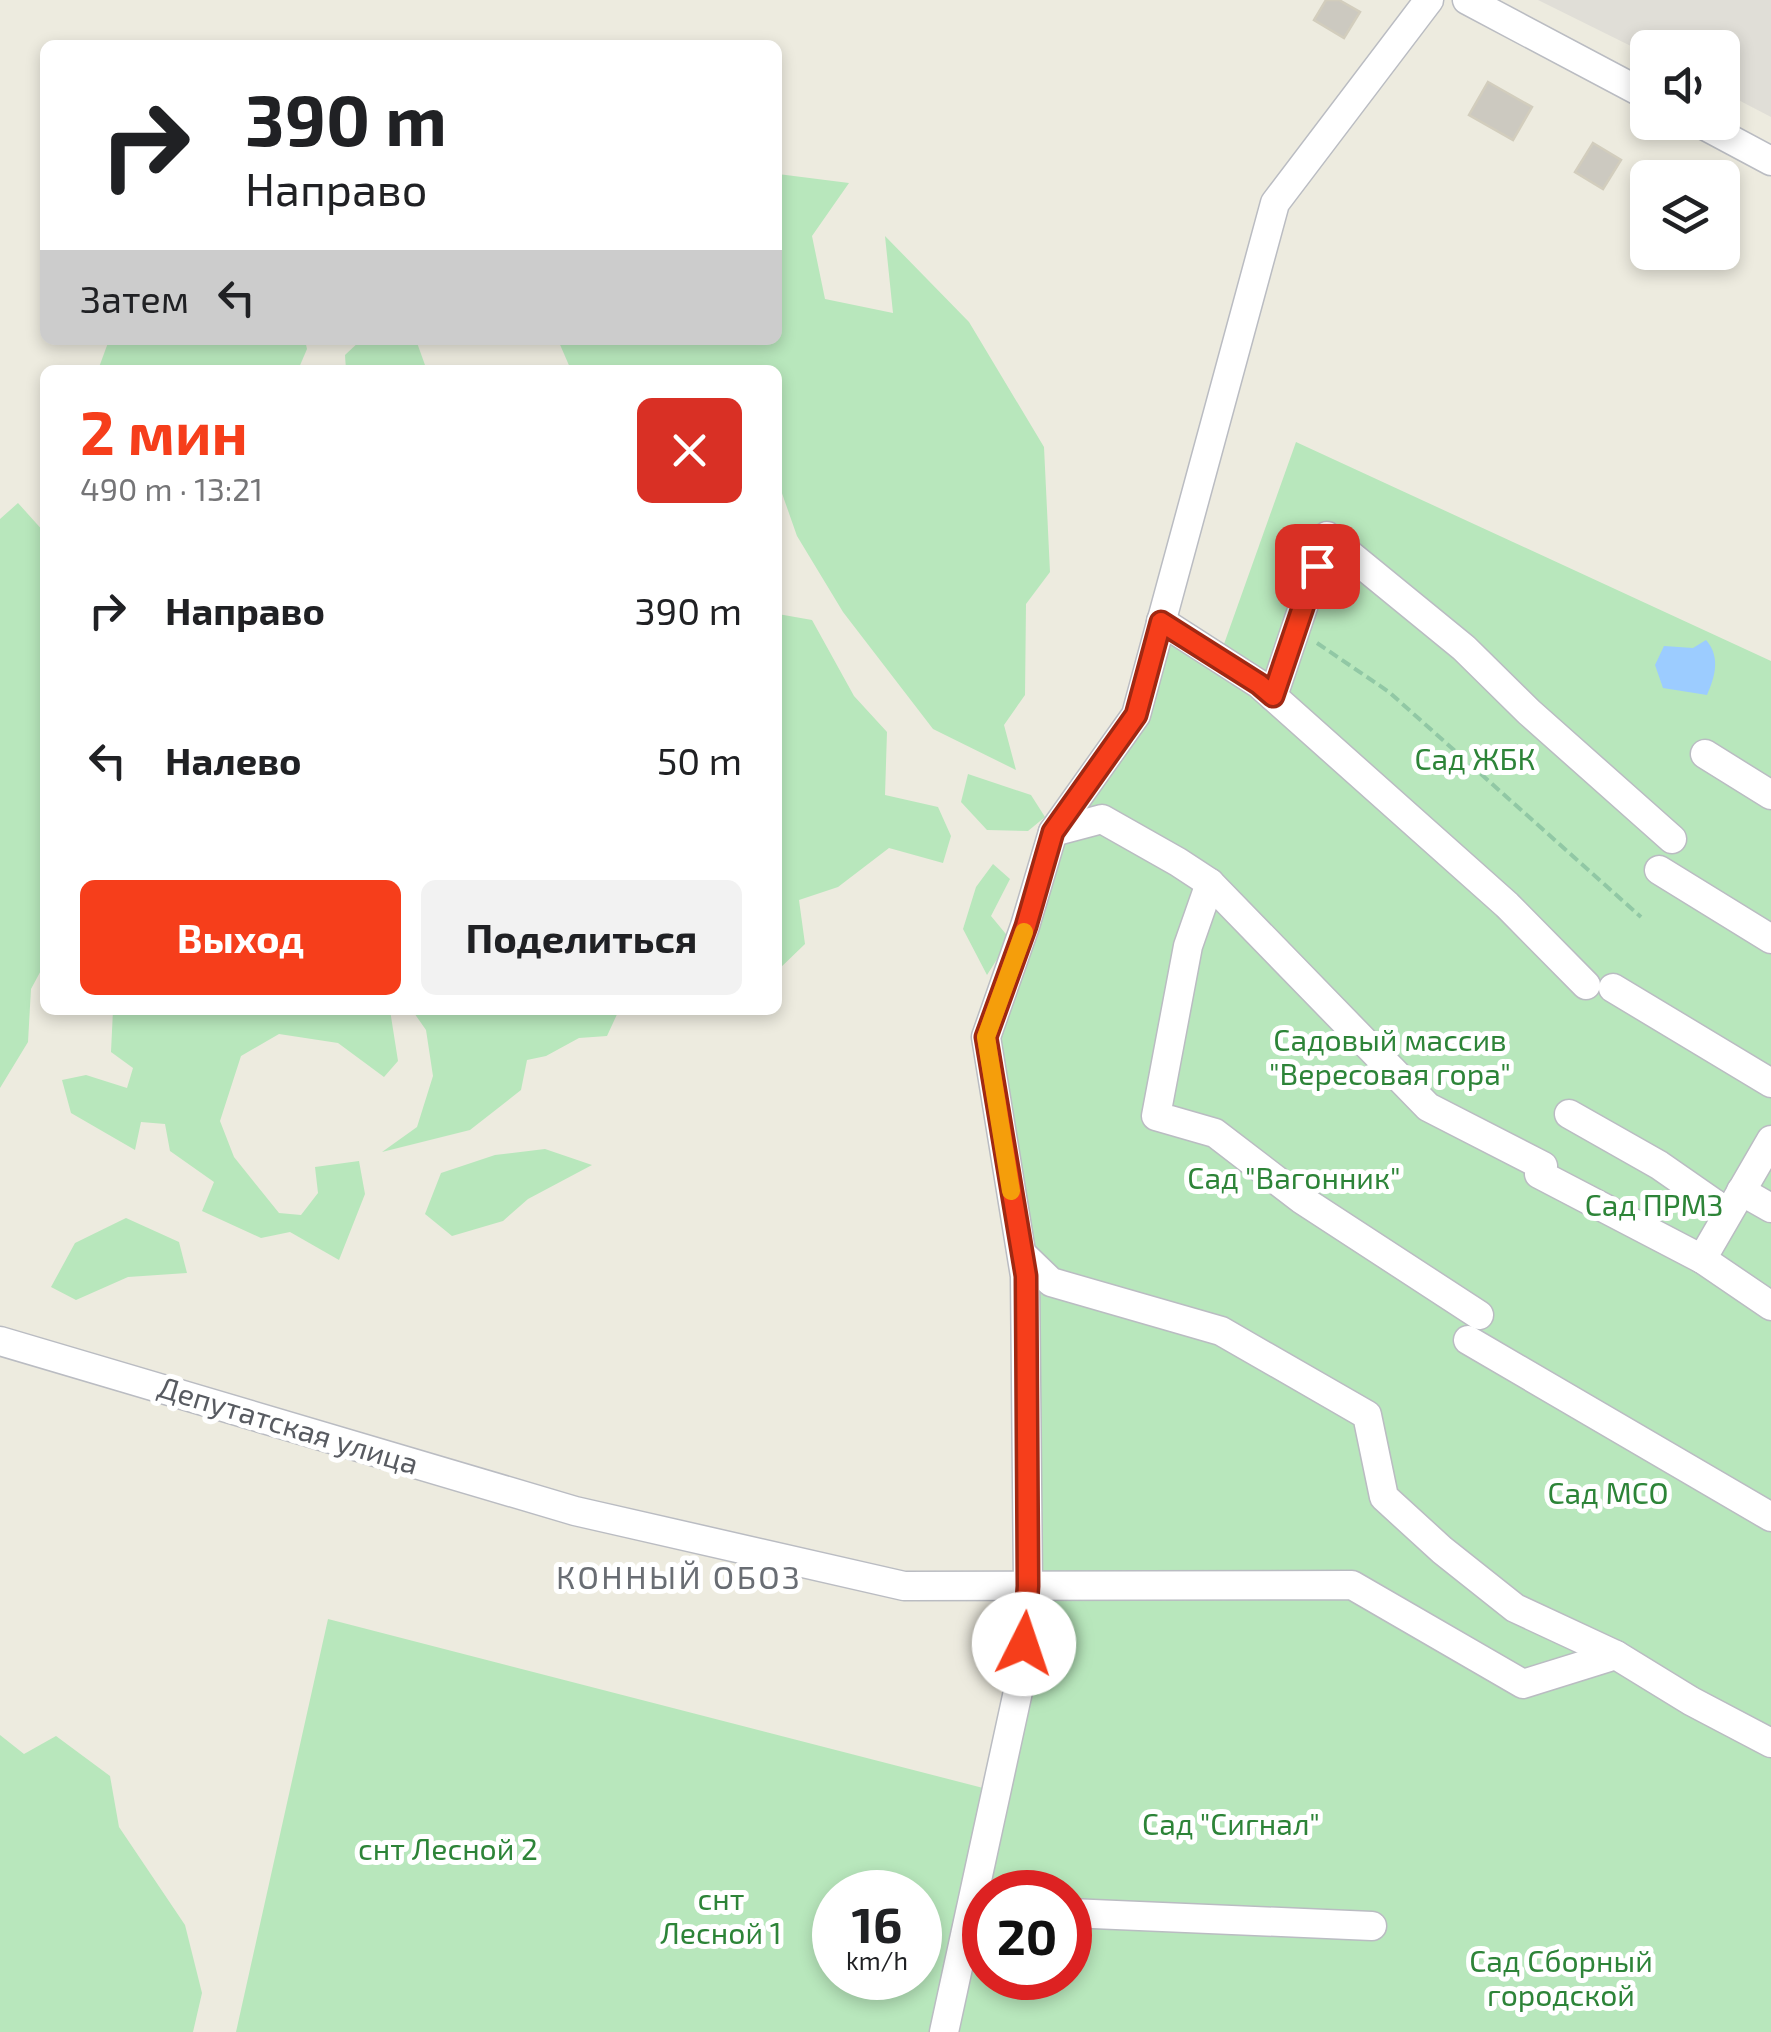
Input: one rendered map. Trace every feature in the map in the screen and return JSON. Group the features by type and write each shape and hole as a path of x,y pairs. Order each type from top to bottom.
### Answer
{"street":[{"path":"985,1870 1022,1673 1028,1586 1026,1276 986,1037 1026,926 1053,832 1136,715 1274,203 1430,0"},
{"path":"1467,0 1630,86"},
{"path":"1731,140 1771,162"},
{"path":"1273,696 1327,536 1464,648 1529,712 1672,839"},
{"path":"1161,622 1259,684 1599,987 1771,1083"},
{"path":"1705,754 1771,795"},
{"path":"1053,832 1102,819 1178,862 1210,884 1428,1107 1702,1259 1771,1306"},
{"path":"1660,870 1771,939"},
{"path":"1210,884 1188,946 1156,1116 1215,1133 1473,1328 1771,1517"},
{"path":"1569,1114 1734,1202 1771,1208"},
{"path":"1702,1259 1771,1140"},
{"path":"1022,1254 1051,1282 1221,1331 1367,1414 1384,1496 1442,1550 1515,1608 1616,1655 1691,1702 1771,1743"},
{"name":"Депутатская улица","path":"0,1341 575,1511 904,1586 1352,1585 1523,1684 1616,1655"},
{"path":"1092,1915 1372,1926"},
{"path":"944,2032 962,1967"}],"path":[{"path":"1296,628 1389,692 1641,917"}],"shaded area":[{"path":"1538,0 1771,0 1771,117 1740,101 1740,30 1630,30 1630,46"}],"green space":[{"path":"782,175 849,183 812,236 825,299 893,313 885,236 969,322 1044,447 1050,572 1026,604 1025,695 1004,725 1016,770 933,729 843,612 797,536 782,493 782,365 569,365 560,345 782,345"},
{"path":"107,345 306,345 307,349 300,365 100,365"},
{"path":"356,345 418,345 425,365 346,365 345,355"},
{"name":"Садовый массив \"Вересовая гора\"","path":"1296,442 1771,661 1771,2032 236,2032 328,1619 987,1789 1038,1525 997,1032 1061,838 1176,623 1224,644"},
{"path":"18,503 40,527 40,972 31,989 28,1042 0,1088 0,519"},
{"path":"782,615 812,620 854,696 887,732 885,795 938,807 951,836 943,863 889,848 838,887 799,900 805,944 782,966"},
{"path":"968,774 1031,795 1045,817 1028,831 987,830 961,802"},
{"path":"993,864 1010,879 991,916 1010,939 987,975 963,929 976,887"},
{"path":"113,1015 391,1015 398,1061 384,1077 338,1043 279,1034 241,1056 220,1121 234,1157 279,1213 301,1215 318,1193 315,1167 359,1161 365,1194 339,1260 290,1232 261,1238 202,1211 214,1182 170,1151 165,1124 141,1122 135,1150 71,1113 62,1080 86,1075 127,1088 133,1068 111,1052"},
{"path":"416,1015 617,1015 607,1036 579,1038 546,1056 527,1060 521,1090 470,1130 382,1152 417,1127 433,1076 426,1030"},
{"path":"545,1149 592,1165 528,1199 503,1221 452,1236 425,1214 441,1173 495,1155"},
{"path":"126,1218 179,1242 187,1273 128,1277 76,1300 51,1287 75,1243"},
{"path":"0,1735 24,1754 56,1736 110,1776 119,1827 185,1925 202,1993 193,2032 0,2032"}],"water":[{"path":"1706,640 1715,660 1707,695 1663,688 1655,665 1664,646 1693,648"}],"building":[{"path":"1326,0 1339,0 1360,12 1344,38 1314,20"},
{"path":"1488,82 1532,107 1513,140 1469,115"},
{"path":"1593,143 1621,160 1603,189 1575,172"}],"slow traffic":[{"path":"1011,1191 986,1037 1024,932"}],"district":[{"name":"КОННЫЙ ОБОЗ","path":"679,1578"}],"route":[{"path":"1024,1644 1028,1586 1026,1276 986,1037 1026,926 1053,832 1136,715 1161,622 1273,696 1317,566"}],"park label":[{"name":"Сад ЖБК","path":"1475,760"},
{"name":"Сад \"Вагонник\"","path":"1294,1179"},
{"name":"Сад ПРМЗ","path":"1654,1206"},
{"name":"Сад МСО","path":"1608,1494"},
{"name":"Сад \"Сигнал\"","path":"1231,1825"},
{"name":"снт Лесной 2","path":"448,1850"},
{"name":"снт Лесной 1","path":"721,1917"},
{"name":"Сад Сборный городской","path":"1561,1979"}]}
